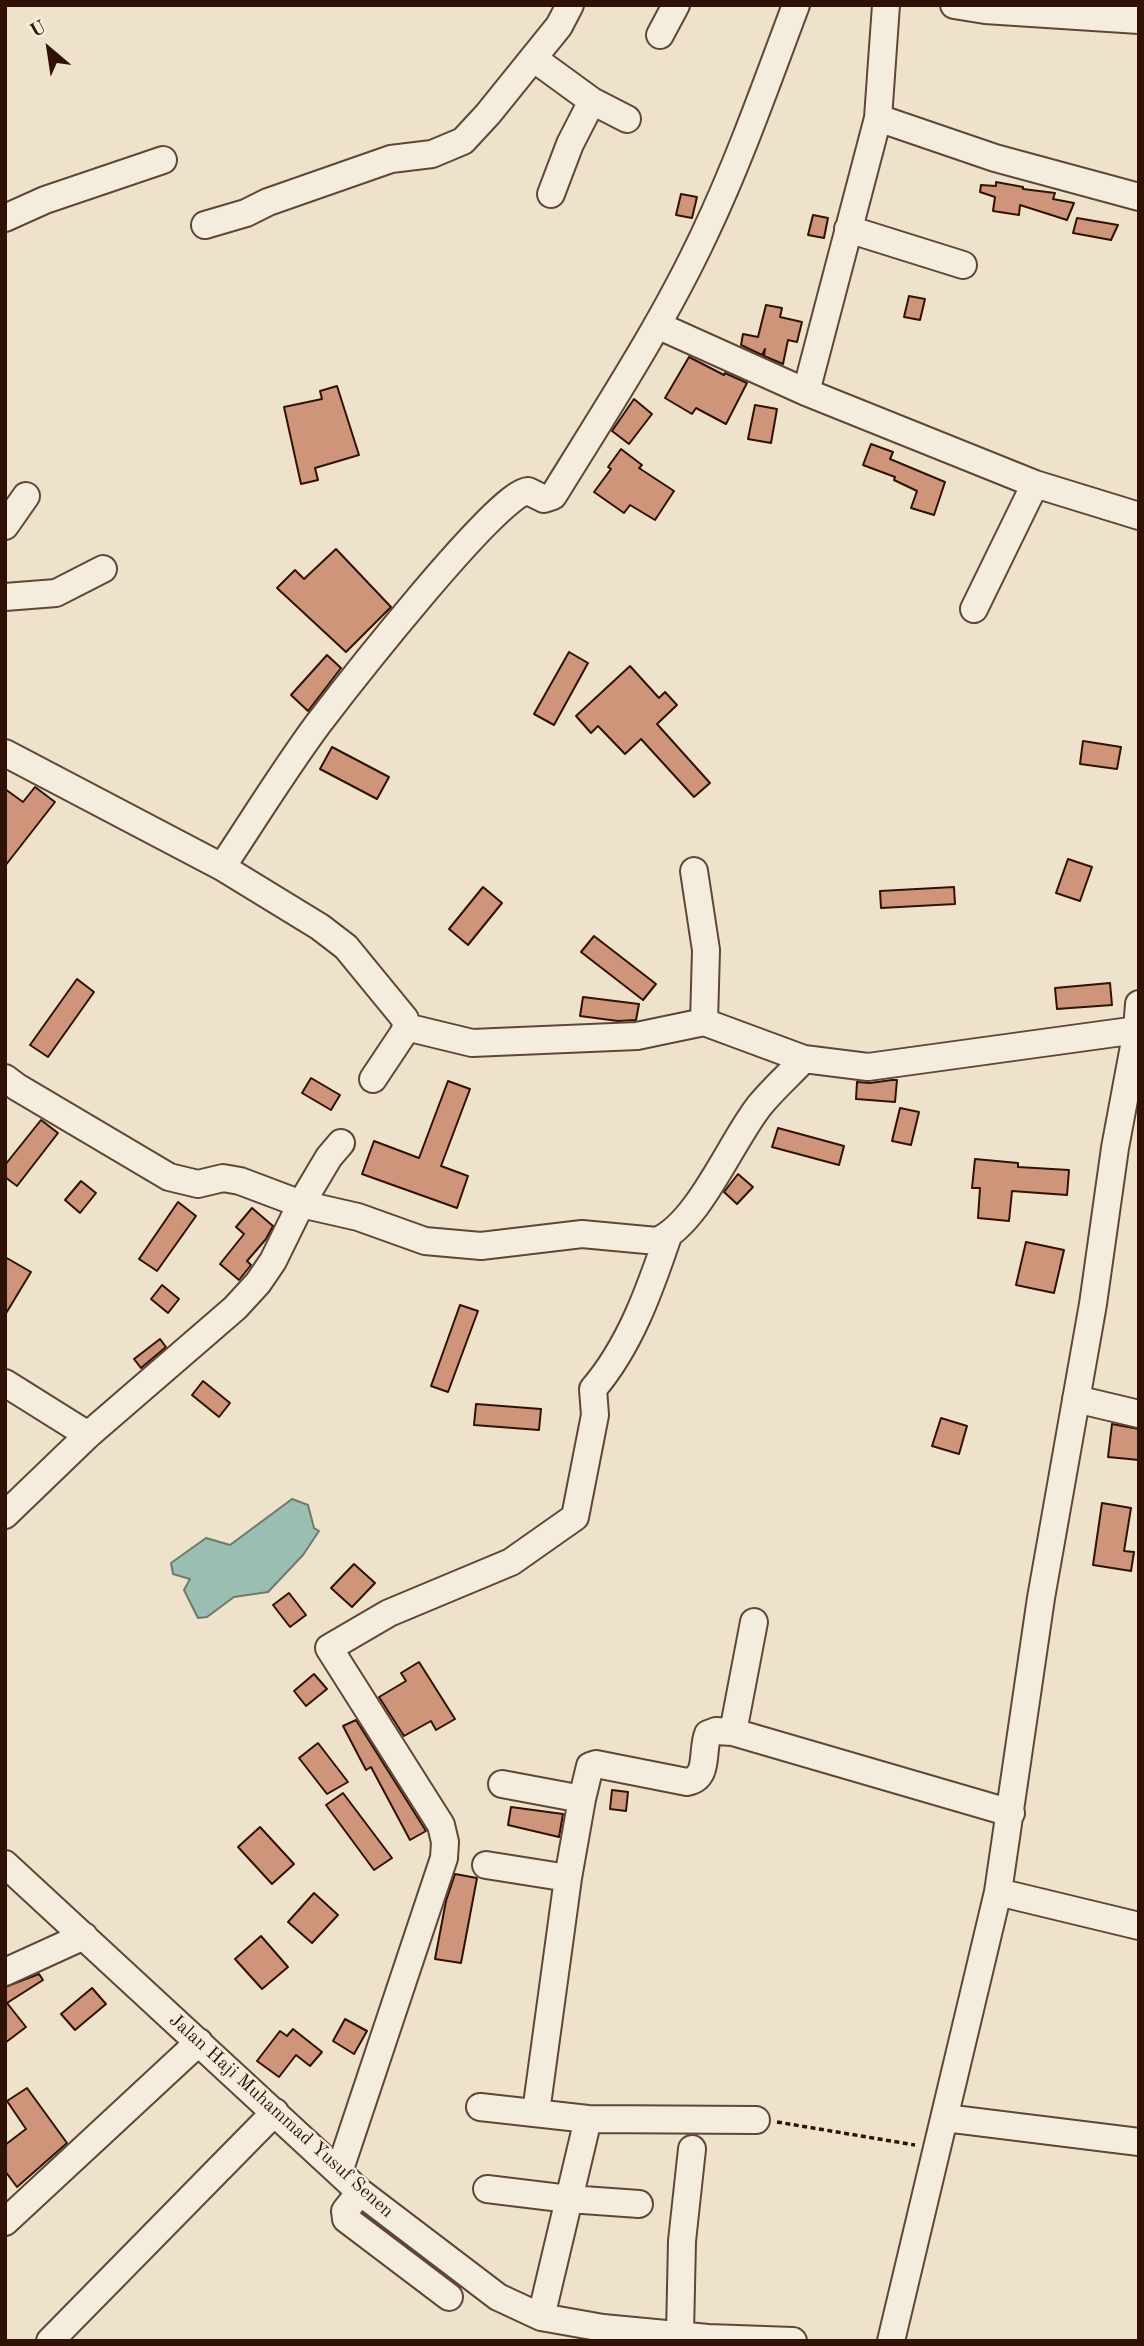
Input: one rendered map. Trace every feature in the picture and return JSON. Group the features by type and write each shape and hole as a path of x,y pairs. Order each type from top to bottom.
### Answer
{"street":[{"path":"205,225 391,159 432,154 463,141 559,26 570,5"},
{"path":"660,35 676,5"},
{"path":"222,867 318,725 419,597 498,511 517,495 528,491 544,499 553,496 657,325 705,234 796,5"},
{"path":"806,392 878,118 886,5"},
{"path":"954,5 985,10 1096,15 1139,20"},
{"path":"533,58 592,102 627,120"},
{"path":"551,194 570,144 592,102"},
{"path":"878,118 995,158 1139,197"},
{"path":"5,218 45,200 163,160"},
{"path":"848,229 963,265"},
{"path":"657,325 806,392 1035,484 1139,516"},
{"path":"974,609 1035,484"},
{"path":"5,526 26,496"},
{"path":"5,597 56,593 103,569"},
{"path":"5,753 222,867 334,936 405,1019 406,1027 373,1079"},
{"path":"694,871 706,950 704,1022"},
{"path":"406,1027 472,1043 637,1036 704,1022 804,1059 868,1067 1138,1017 1115,1148 1093,1304 1041,1598 998,1892 891,2341"},
{"path":"5,1078 169,1177 198,1184 223,1178 240,1181 301,1204 358,1217 425,1241 481,1246 582,1234 657,1241 668,1236 680,1225 708,1186 759,1106 804,1059"},
{"path":"5,1516 88,1435 235,1308 258,1283 273,1261 301,1204 329,1157 341,1143"},
{"path":"339,2172 444,1858 445,1842 441,1825 329,1648 389,1613 511,1562 575,1517 595,1415 593,1389 609,1371 623,1347 656,1272 668,1236"},
{"path":"5,1383 88,1435"},
{"path":"1076,1399 1139,1414"},
{"path":"733,1732 754,1622"},
{"path":"536,2112 568,1878 589,1768 594,1765 687,1782 702,1773 708,1734 716,1731 733,1732 1011,1813"},
{"path":"502,1784 582,1799"},
{"name":"Jalan Haji Muhammad Yusuf Senen","path":"5,1864 360,2192 486,2290 541,2317 602,2334 680,2334 708,2338 793,2341"},
{"path":"486,1865 568,1878"},
{"path":"998,1892 1139,1926"},
{"path":"5,1972 84,1936"},
{"path":"5,2222 199,2042"},
{"path":"480,2107 588,2119 756,2120"},
{"path":"50,2341 275,2112"},
{"path":"945,2118 1139,2142"},
{"path":"541,2317 588,2119"},
{"path":"680,2334 682,2241 692,2149"},
{"path":"486,2189 639,2204"},
{"path":"360,2192 345,2211 346,2219 449,2297"}],"path":[{"path":"756,2120 937,2148"}],"water":[{"path":"292,1499 308,1505 314,1528 319,1531 303,1555 268,1592 234,1597 207,1617 198,1618 184,1590 190,1579 173,1574 171,1563 206,1538 230,1545"}],"building":[{"path":"996,182 1055,193 1053,199 1074,203 1067,220 1020,205 1019,215 993,211 995,197 980,192 981,185 996,186"},
{"path":"681,194 697,197 692,218 676,215"},
{"path":"813,215 828,218 824,238 808,235"},
{"path":"1077,218 1118,225 1111,240 1073,233"},
{"path":"909,296 925,299 920,320 904,317"},
{"path":"766,305 782,308 780,317 802,322 797,342 788,340 783,364 764,356 765,349 762,355 741,345 743,334 758,337"},
{"path":"689,357 724,375 725,373 747,383 726,424 696,408 692,414 665,398"},
{"path":"337,386 359,455 315,468 318,480 301,484 284,407 322,399 320,391"},
{"path":"634,399 652,414 629,444 612,431"},
{"path":"755,405 777,409 771,443 748,439"},
{"path":"871,444 893,452 890,459 945,482 934,515 911,508 917,491 894,480 895,477 863,465"},
{"path":"621,449 642,465 639,468 674,491 655,520 630,505 624,513 594,492 611,469 608,467"},
{"path":"336,549 391,607 346,652 277,588 295,570 304,579"},
{"path":"569,652 588,663 554,725 534,714"},
{"path":"327,655 341,668 308,711 291,695"},
{"path":"630,666 659,698 665,692 677,705 657,724 710,783 694,797 641,739 625,754 598,726 591,733 576,716"},
{"path":"1083,741 1121,747 1117,769 1080,764"},
{"path":"332,747 389,777 377,799 320,769"},
{"path":"35,787 55,802 5,866 5,789 23,802"},
{"path":"1068,859 1092,867 1080,901 1056,893"},
{"path":"483,887 502,903 468,945 449,929"},
{"path":"954,887 955,904 881,908 880,891"},
{"path":"594,936 656,984 643,1000 581,952"},
{"path":"77,979 94,992 48,1057 30,1045"},
{"path":"1110,983 1112,1005 1057,1009 1055,988"},
{"path":"583,997 639,1004 636,1020 618,1021 580,1016"},
{"path":"311,1078 340,1095 331,1110 302,1093"},
{"path":"897,1080 895,1102 856,1099 857,1082"},
{"path":"448,1081 470,1089 441,1166 468,1176 457,1208 362,1174 374,1141 419,1158"},
{"path":"900,1108 919,1112 911,1145 892,1141"},
{"path":"41,1120 58,1133 17,1186 5,1177 5,1165"},
{"path":"778,1128 844,1146 839,1165 772,1147"},
{"path":"975,1159 1018,1163 1018,1167 1069,1170 1067,1195 1012,1191 1009,1221 978,1218 980,1188 972,1188"},
{"path":"738,1174 753,1187 737,1204 724,1192"},
{"path":"81,1181 96,1193 80,1213 65,1200"},
{"path":"178,1202 196,1216 157,1271 139,1259"},
{"path":"252,1208 273,1226 266,1239 247,1261 251,1265 239,1280 220,1264 244,1234 236,1227"},
{"path":"1026,1242 1064,1250 1054,1293 1016,1285"},
{"path":"5,1257 31,1272 5,1315"},
{"path":"162,1285 179,1299 168,1313 151,1299"},
{"path":"460,1305 478,1311 448,1392 431,1386"},
{"path":"160,1339 166,1347 141,1368 134,1359"},
{"path":"203,1381 230,1403 219,1417 192,1395"},
{"path":"476,1404 541,1409 539,1430 474,1425"},
{"path":"941,1418 967,1426 959,1454 932,1446"},
{"path":"1112,1424 1139,1429 1139,1460 1108,1457"},
{"path":"1102,1503 1131,1508 1124,1551 1134,1552 1131,1571 1093,1565"},
{"path":"354,1564 375,1583 352,1607 331,1588"},
{"path":"289,1593 306,1615 290,1627 273,1605"},
{"path":"419,1662 455,1719 436,1730 431,1721 404,1736 379,1697 406,1681 401,1673"},
{"path":"314,1674 327,1689 306,1706 294,1691"},
{"path":"356,1720 426,1831 410,1840 371,1767 366,1770 343,1726"},
{"path":"318,1743 348,1782 327,1794 299,1758"},
{"path":"612,1790 628,1792 626,1811 610,1809"},
{"path":"343,1793 392,1858 374,1870 326,1805"},
{"path":"511,1807 563,1814 559,1837 508,1825"},
{"path":"260,1827 294,1864 272,1884 238,1847"},
{"path":"455,1874 477,1878 461,1963 435,1959 446,1901"},
{"path":"314,1893 338,1915 312,1943 288,1922"},
{"path":"261,1936 288,1967 262,1989 235,1959"},
{"path":"39,1974 43,1980 7,2003 26,2027 5,2043 5,1987"},
{"path":"92,1988 106,2004 75,2030 61,2014"},
{"path":"345,2019 367,2031 354,2054 333,2041"},
{"path":"293,2029 322,2052 310,2066 296,2055 279,2077 257,2061 280,2031 287,2036"},
{"path":"27,2088 67,2143 17,2187 5,2171 5,2145 26,2129 7,2101"}]}
